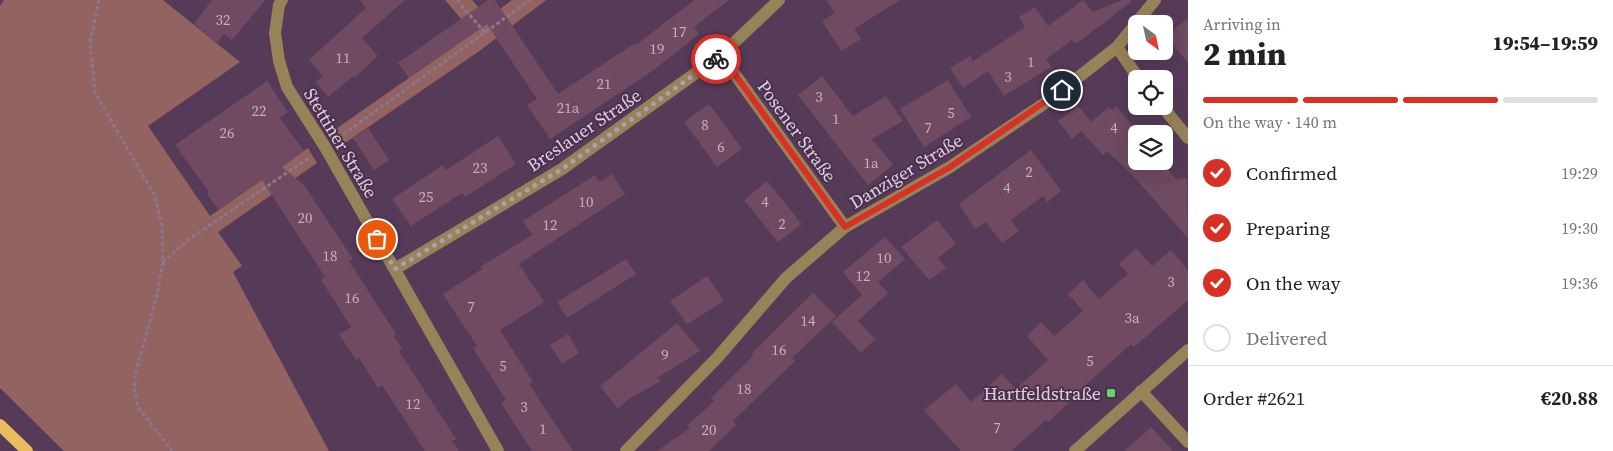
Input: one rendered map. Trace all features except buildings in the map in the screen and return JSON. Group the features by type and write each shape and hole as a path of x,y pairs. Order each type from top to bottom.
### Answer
{"main road":[{"path":"0,425 27,451"}],"street":[{"name":"Stettiner Straße","path":"282,0 279,5 275,33 286,87 325,147 498,451"},
{"name":"Breslauer Straße","path":"395,269 562,169 721,55 779,0"},
{"name":"Danziger Straße","path":"626,451 717,358 786,278 845,227 950,167 1048,101 1117,46 1155,0"},
{"path":"1117,46 1133,70"},
{"name":"Posener Straße","path":"721,55 845,227"},
{"path":"1169,115 1188,138"},
{"path":"1075,451 1188,350"},
{"path":"1141,391 1188,442"}],"path":[{"path":"99,0 90,42 95,93 154,196 162,226 163,262 156,299 136,371 134,388 138,407 172,451"},
{"path":"457,0 486,34"},
{"path":"163,262 188,240 325,147 486,34 530,0"}],"shaded area":[{"path":"4,0 163,0 240,62 148,126 210,216 308,148 317,163 218,232 242,266 233,272 329,451 64,451 0,388 0,6"},
{"path":"445,0 472,0 488,18 512,0 546,0 478,52 342,145 336,129 473,33"}],"way so far":[{"path":"377,239 395,269 562,169 716,59"}],"place":[{"name":"Hartfeldstraße","path":"1111,393"}],"route":[{"path":"716,59 721,55 845,227 950,167 1062,90"}]}
